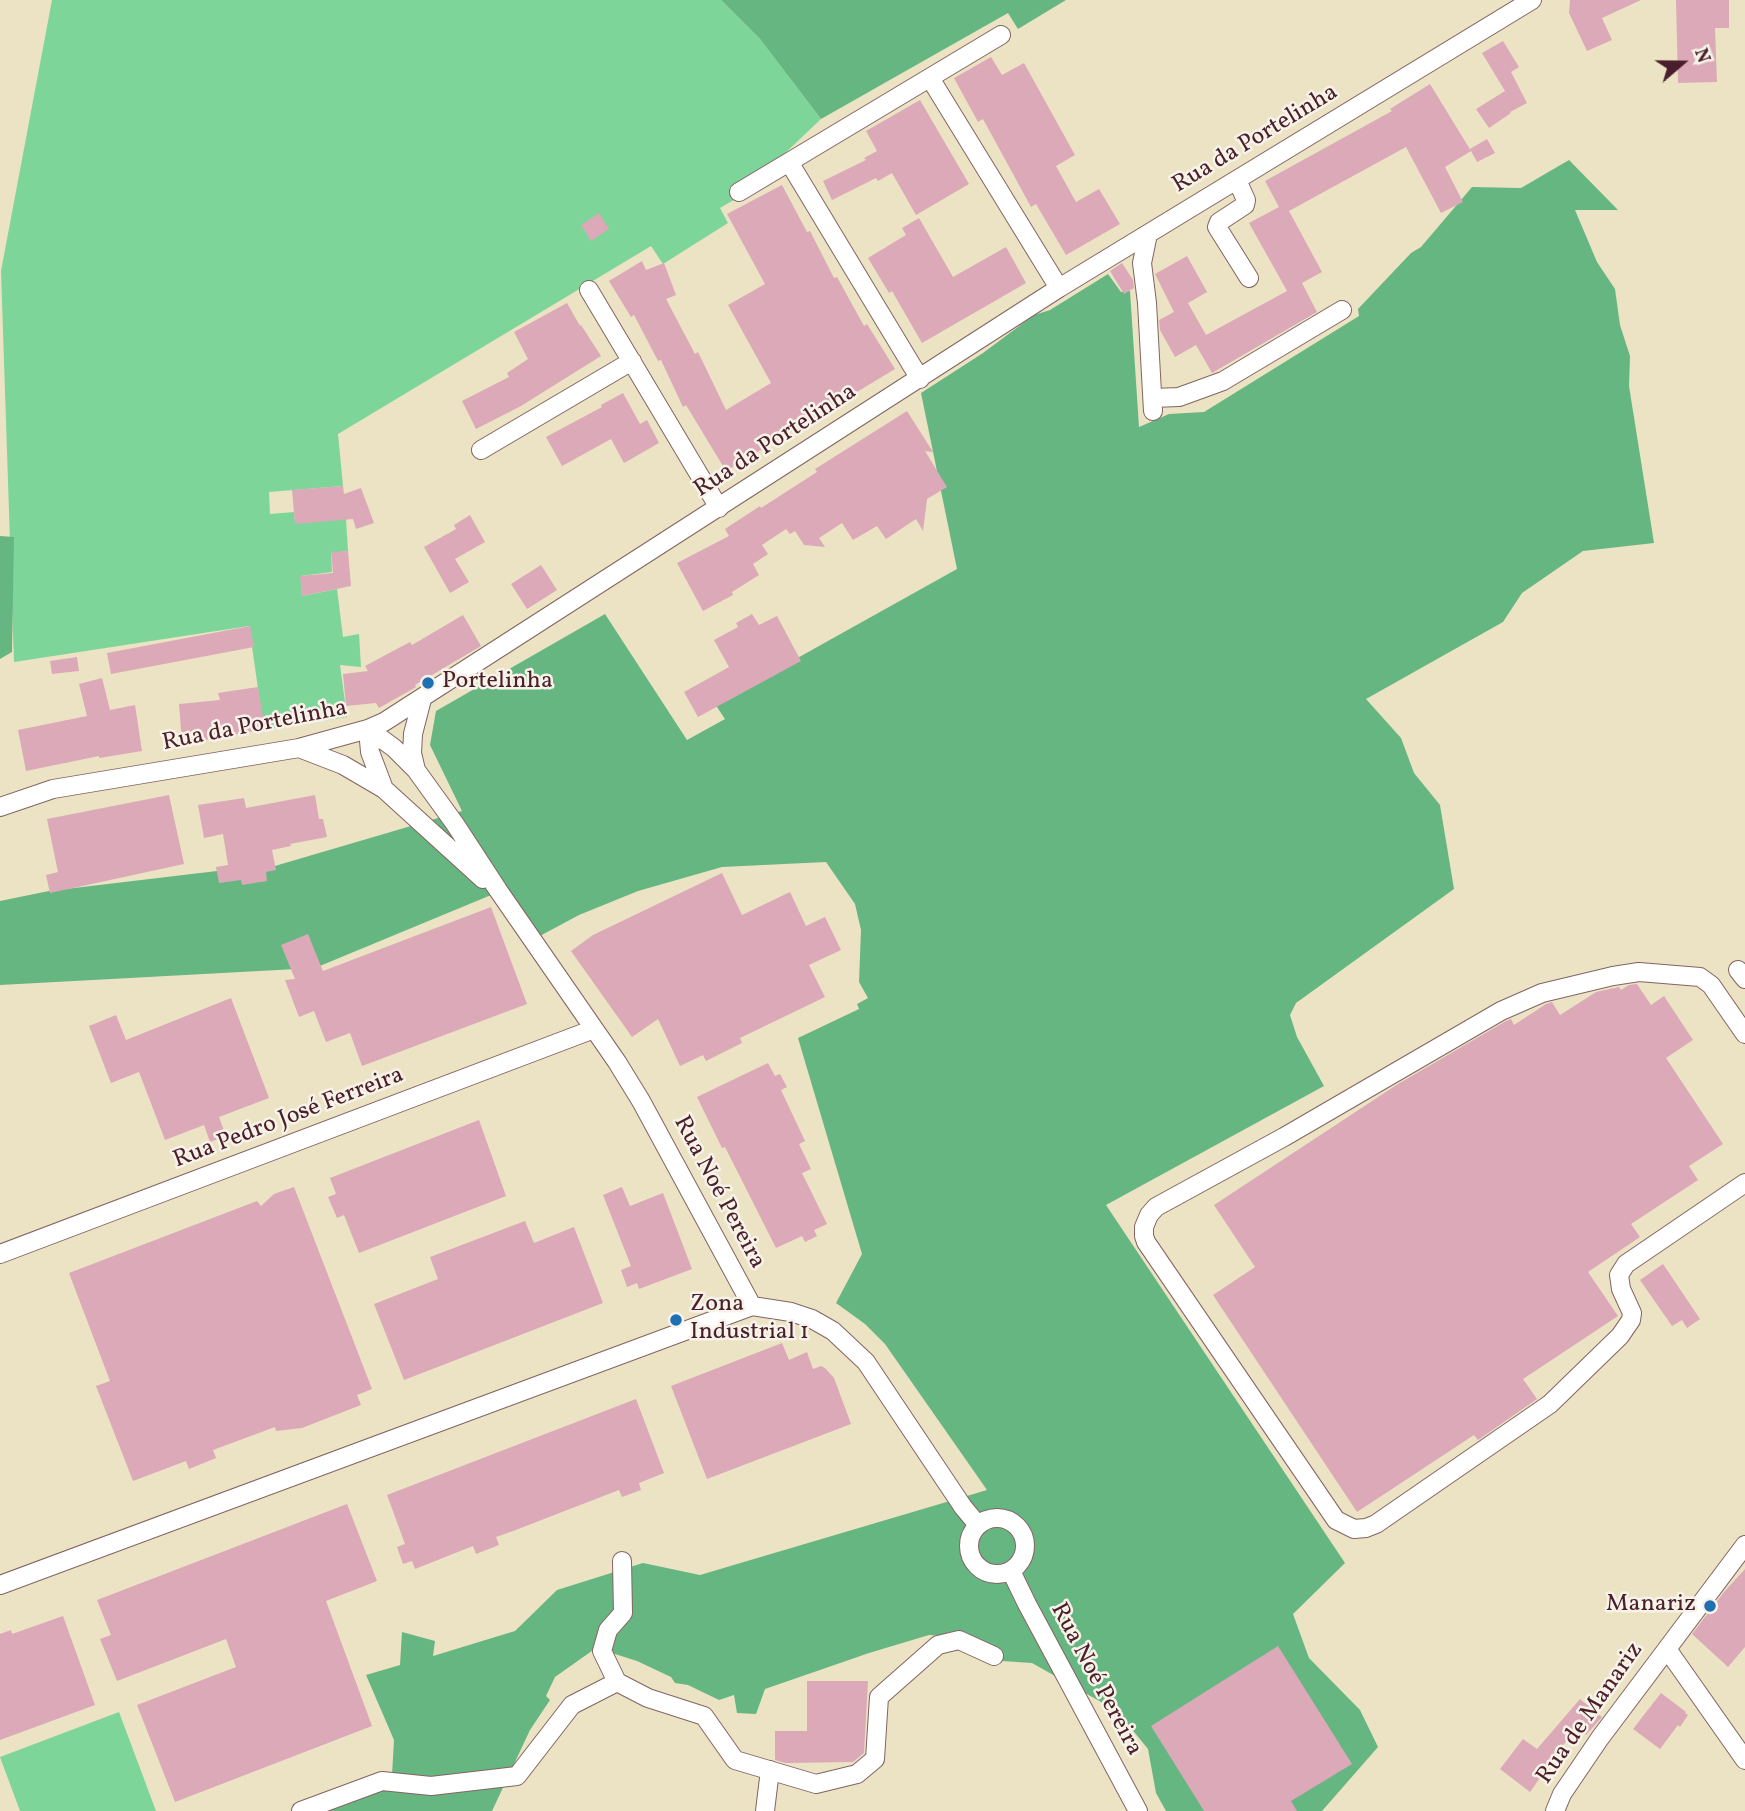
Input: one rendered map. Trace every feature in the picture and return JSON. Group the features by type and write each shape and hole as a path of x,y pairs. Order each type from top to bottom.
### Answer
{"street":[{"name":"Rua da Portelinha","path":"0,807 53,789 299,748 384,722 1059,288 1532,0"},
{"path":"739,192 1001,35"},
{"path":"930,78 1059,288"},
{"path":"789,162 920,379"},
{"path":"1237,180 1246,200 1245,205 1219,222 1217,227 1250,278"},
{"path":"1148,234 1142,263 1153,404 1223,381 1342,310"},
{"path":"589,290 719,508"},
{"path":"481,450 632,361"},
{"path":"416,770 412,753 413,734 422,699"},
{"name":"Rua Noé Pereira","path":"368,729 394,748 416,770 617,1062 752,1306 791,1312 812,1319 833,1331 866,1362 963,1507 978,1525"},
{"name":"Rua Noé Pereira","path":"368,729 370,752 384,789"},
{"name":"Rua Noé Pereira","path":"299,748 343,765 384,789 506,900"},
{"path":"1745,1034 1711,985 1700,977 1639,972 1542,993 1501,1012 1157,1207 1144,1227 1144,1236 1336,1520 1354,1529 1366,1528 1376,1524 1550,1404 1620,1336 1631,1320 1632,1313 1621,1289 1619,1275 1626,1264 1745,1183"},
{"name":"Rua Pedro José Ferreira","path":"0,1254 594,1029"},
{"path":"0,1585 752,1306"},
{"path":"995,1517 1013,1522 1024,1537 1026,1547 1023,1556 1011,1571 1003,1574 984,1572 971,1559 968,1550 972,1532 986,1520 995,1517"},
{"name":"Rua de Manariz","path":"1555,1811 1562,1794 1600,1738 1745,1545"},
{"path":"622,1561 623,1613 608,1630 602,1651 617,1682 648,1698 704,1716 735,1760 816,1784 857,1774 874,1759 879,1698 938,1645 959,1640 994,1656"},
{"name":"Rua Noé Pereira","path":"1011,1571 1138,1811"},
{"path":"1667,1649 1745,1760"},
{"path":"301,1811 382,1781 430,1786 517,1776 572,1705 617,1682"},
{"path":"765,1811 770,1770"}],"green space":[{"path":"52,0 721,0 760,39 821,119 739,197 720,208 728,223 663,264 651,246 338,434 343,486 269,492 270,514 294,512 295,523 345,503 348,551 331,553 332,572 301,576 302,596 337,589 343,637 359,634 361,667 340,665 347,717 264,730 249,626 14,662 1,271"},
{"path":"721,0 1066,0 1018,29 1008,13 821,119 760,39"},
{"path":"1569,160 1618,210 1575,210 1597,262 1615,289 1620,325 1630,356 1629,386 1654,543 1583,551 1522,593 1503,622 1366,699 1401,738 1414,773 1440,805 1454,889 1296,1003 1290,1015 1297,1037 1324,1086 1106,1205 1345,1563 1293,1614 1309,1658 1360,1710 1378,1747 1322,1811 1166,1811 1156,1793 1148,1749 1117,1711 1032,1663 987,1660 949,1632 943,1636 929,1635 869,1653 765,1689 756,1714 737,1713 734,1695 719,1700 688,1685 675,1683 671,1677 637,1661 596,1648 555,1677 546,1696 550,1700 530,1730 492,1811 321,1811 392,1775 394,1740 366,1675 400,1665 402,1632 435,1641 433,1656 515,1631 557,1590 643,1563 700,1575 987,1490 885,1344 865,1324 836,1303 862,1254 798,1038 859,1009 857,1004 868,998 859,982 861,930 855,904 826,862 722,867 638,891 579,915 538,937 508,888 315,968 0,985 0,901 49,891 242,868 268,868 462,811 430,745 436,711 605,614 687,740 725,719 715,704 957,569 921,393 983,353 1034,315 1050,310 1108,274 1121,292 1130,291 1139,427 1169,414 1204,412 1359,316 1358,309 1411,253 1421,247 1472,187 1521,188"},
{"path":"0,536 14,537 12,652 0,659"},
{"path":"119,1712 156,1811 20,1811 0,1757"}],"building":[{"path":"1570,0 1641,0 1602,18 1612,40 1587,51 1569,13"},
{"path":"1676,0 1729,0 1729,28 1715,28 1717,82 1678,83"},
{"path":"1503,41 1519,67 1511,72 1527,103 1489,128 1476,109 1505,91 1482,53"},
{"path":"991,57 1002,75 1024,63 1075,155 1056,166 1076,202 1099,189 1120,224 1066,255 1036,204 1031,207 983,119 978,122 954,78"},
{"path":"1430,84 1471,151 1445,167 1463,202 1441,213 1406,147 1289,211 1322,272 1302,283 1317,312 1212,373 1196,345 1175,357 1160,330 1159,320 1174,312 1155,274 1187,256 1207,292 1188,303 1206,335 1287,291 1249,223 1279,207 1265,181 1392,111 1390,109"},
{"path":"920,100 969,184 916,215 892,173 832,200 823,181 866,160 864,158 877,151 866,131"},
{"path":"1487,139 1495,153 1477,162 1470,149"},
{"path":"782,185 834,278 837,277 864,326 867,324 895,369 726,471 686,405 683,407 661,360 658,361 634,315 631,317 609,281 642,261 646,270 664,263 676,295 666,299 695,354 698,352 726,410 771,383 728,305 765,284 727,214"},
{"path":"599,213 609,229 591,241 581,225"},
{"path":"919,218 953,277 1006,247 1026,283 922,343 892,291 889,293 868,258 906,235 902,228"},
{"path":"1122,263 1133,280 1134,288 1124,294 1110,271"},
{"path":"567,303 601,356 521,406 476,429 462,401 509,377 507,373 528,359 514,332"},
{"path":"623,393 640,424 647,420 659,443 624,463 611,439 562,466 546,437"},
{"path":"907,411 933,452 925,451 947,487 927,499 923,531 916,519 886,539 877,526 853,540 842,523 819,538 825,547 804,545 795,531 790,534 786,529 762,545 768,554 753,564 759,575 732,592 733,595 703,611 677,563 729,536 725,529 817,472 815,469"},
{"path":"343,486 344,494 361,488 374,523 356,529 353,519 295,524 292,490"},
{"path":"470,515 485,542 455,559 469,582 450,593 424,547 456,529 454,525"},
{"path":"348,551 351,586 302,596 300,576 333,573 331,552"},
{"path":"541,565 557,590 527,609 511,584"},
{"path":"752,614 759,625 777,616 801,661 698,717 684,692 729,667 714,640 738,627 736,623"},
{"path":"463,615 481,646 379,708 376,703 346,706 343,674 368,671 365,666 410,642 412,645"},
{"path":"250,626 254,647 111,674 107,653"},
{"path":"77,657 79,671 52,674 50,661"},
{"path":"102,678 110,710 135,705 142,751 99,756 26,771 18,730 87,716 79,684"},
{"path":"258,687 265,729 182,742 179,704 220,700 218,693"},
{"path":"169,795 184,864 50,893 46,875 58,872 47,819"},
{"path":"315,795 319,819 323,819 327,837 272,850 276,870 266,872 267,881 242,885 241,880 219,883 216,867 228,865 223,834 204,838 198,805 244,798 246,808"},
{"path":"722,873 742,915 790,892 806,926 825,917 841,950 809,965 825,997 740,1038 742,1043 706,1061 703,1055 680,1066 658,1019 632,1037 571,951 593,935"},
{"path":"491,907 527,1004 362,1066 350,1033 326,1042 314,1011 299,1017 285,980 295,979 281,945 308,934 323,971"},
{"path":"1637,984 1651,1005 1664,996 1693,1040 1666,1058 1723,1144 1689,1166 1698,1180 1631,1224 1640,1237 1588,1272 1618,1316 1523,1379 1537,1399 1478,1440 1474,1435 1357,1512 1213,1295 1255,1267 1214,1205 1398,1084 1506,1021 1511,1019 1514,1025 1552,1002 1560,1015 1596,992 1619,987 1621,990"},
{"path":"231,998 269,1098 219,1117 226,1136 210,1142 204,1125 165,1140 139,1072 111,1083 89,1026 116,1015 126,1040"},
{"path":"768,1063 775,1076 780,1074 787,1087 781,1090 805,1141 799,1144 811,1169 802,1173 827,1224 814,1230 817,1236 805,1242 802,1236 776,1248 697,1097"},
{"path":"479,1120 506,1196 359,1253 344,1215 337,1218 328,1197 336,1194 330,1178"},
{"path":"294,1187 372,1389 357,1395 361,1405 302,1428 276,1431 275,1427 213,1450 216,1458 189,1469 186,1461 133,1481 96,1386 110,1381 69,1273 257,1201 261,1206 274,1194"},
{"path":"622,1187 630,1206 663,1193 692,1269 639,1289 637,1283 627,1287 621,1270 631,1266 603,1195"},
{"path":"525,1221 534,1243 574,1227 603,1303 404,1380 374,1304 438,1279 430,1257"},
{"path":"1663,1264 1700,1319 1687,1328 1682,1320 1672,1326 1640,1280"},
{"path":"782,1343 789,1360 807,1352 813,1369 821,1366 834,1378 851,1424 707,1479 671,1386"},
{"path":"636,1399 664,1473 639,1483 641,1490 622,1497 619,1490 496,1537 499,1545 476,1554 473,1546 415,1569 412,1561 403,1564 397,1547 405,1544 387,1495"},
{"path":"347,1504 377,1581 326,1601 372,1726 175,1802 137,1705 236,1667 226,1639 117,1681 100,1639 111,1635 97,1600"},
{"path":"1745,1569 1745,1647 1728,1667 1692,1634"},
{"path":"63,1616 95,1705 0,1740 0,1634 11,1630 12,1634"},
{"path":"1278,1646 1352,1764 1291,1801 1297,1811 1204,1811 1151,1726"},
{"path":"807,1681 868,1681 864,1753 853,1762 785,1763 775,1760 775,1731 807,1731"},
{"path":"1661,1693 1688,1715 1660,1749 1633,1729"},
{"path":"1580,1699 1602,1717 1586,1735 1578,1728 1550,1760 1552,1761 1530,1792 1500,1769 1523,1739 1537,1749"}],"place":[{"name":"Portelinha","path":"428,683"},
{"name":"Zona Industrial 1","path":"676,1320"},
{"name":"Manariz","path":"1710,1606"}]}
